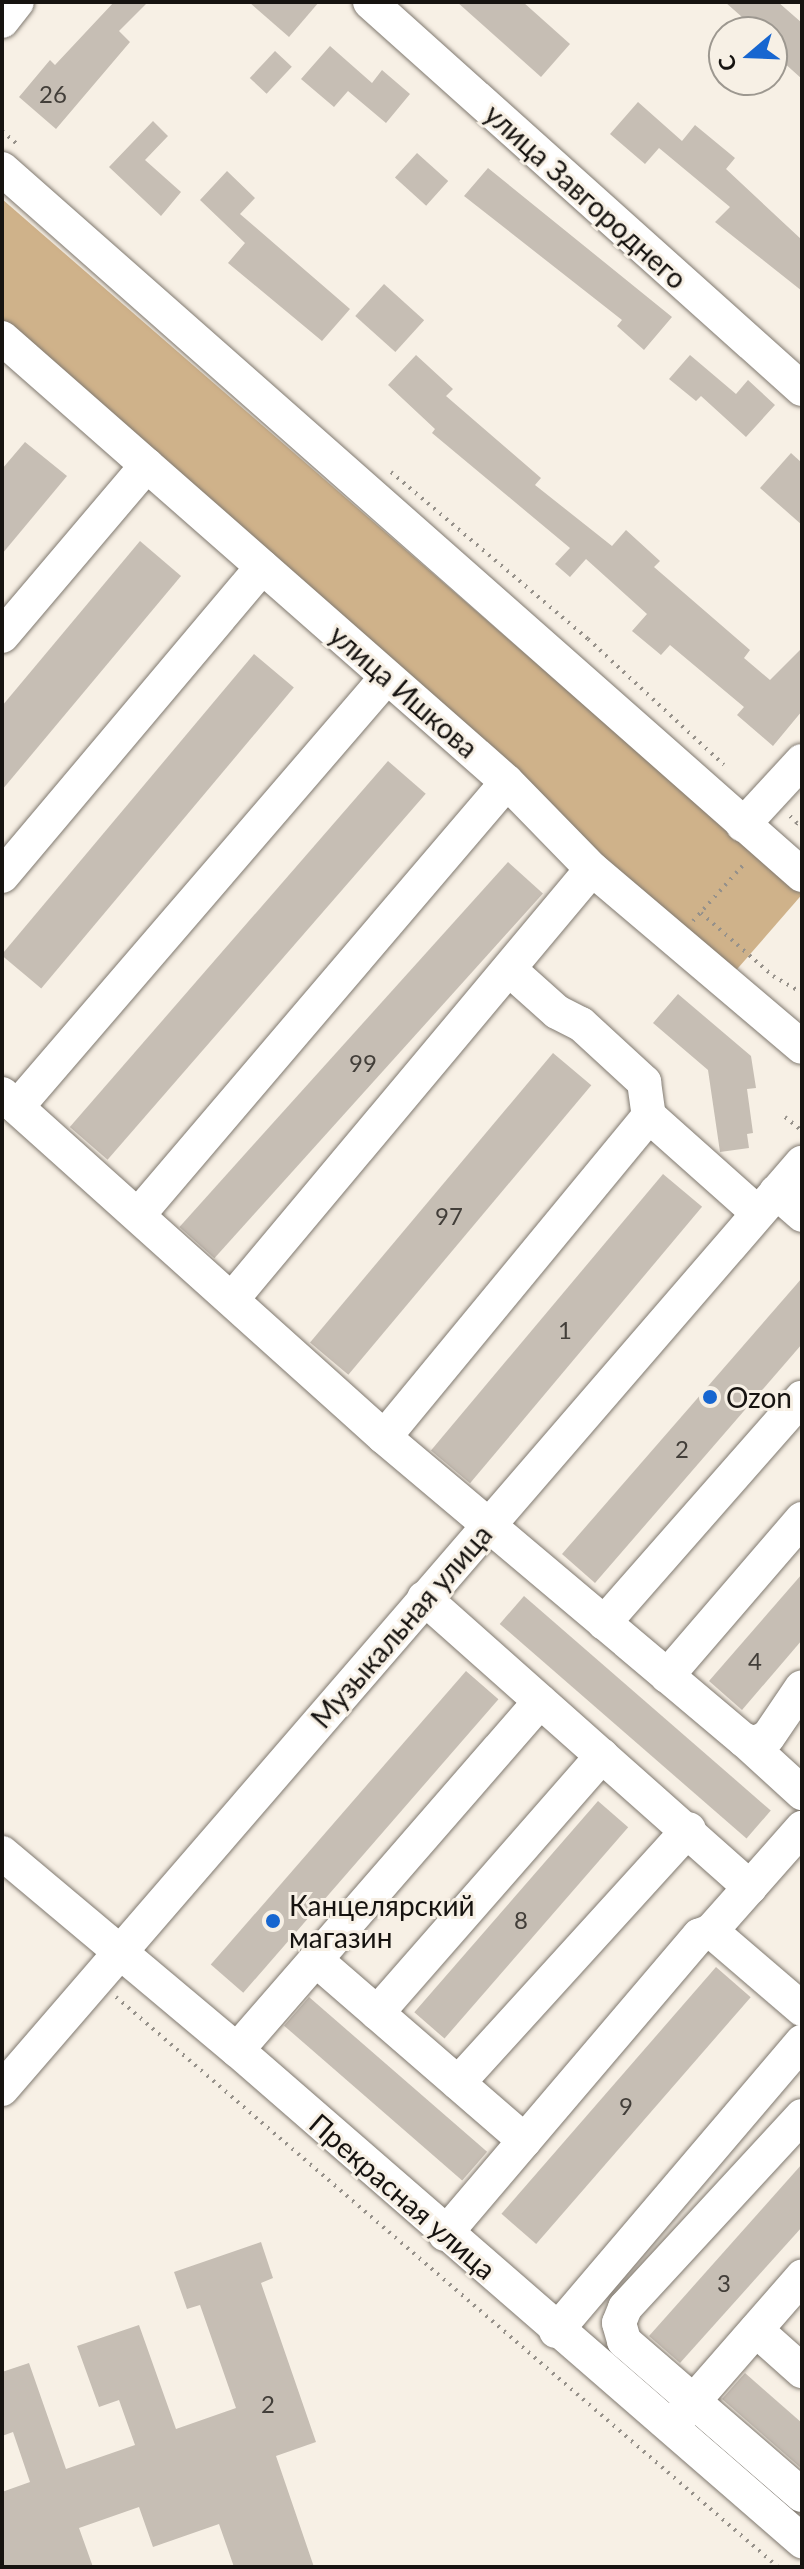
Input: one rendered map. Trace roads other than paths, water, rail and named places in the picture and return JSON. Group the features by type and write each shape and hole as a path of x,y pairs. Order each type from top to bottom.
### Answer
{"street":[{"path":"2,21 17,2"},
{"name":"улица Завгороднего","path":"370,2 802,389"},
{"path":"12,159 743,825 802,875"},
{"name":"улица Ишкова","path":"4,344 147,465 507,782 592,869 802,1047"},
{"path":"2,636 147,465"},
{"path":"2,876 262,567"},
{"path":"387,677 9,1101 233,1298 384,1437 744,1740 802,1793"},
{"path":"743,825 802,761"},
{"path":"139,1214 507,782"},
{"path":"233,1298 592,869"},
{"path":"510,970 557,1012 581,1024 644,1082 649,1116 767,1203 802,1215"},
{"path":"384,1437 649,1116"},
{"name":"Музыкальная улица","path":"2,2089 802,1163"},
{"path":"604,1623 802,1398"},
{"path":"667,1676 802,1519"},
{"path":"424,1598 689,1829 750,1887"},
{"path":"744,1740 756,1743 768,1737 802,1687"},
{"path":"237,2050 540,1701"},
{"path":"377,2013 602,1756"},
{"path":"445,2234 684,1951 711,1931 802,1828"},
{"path":"458,2083 689,1829"},
{"name":"Прекрасная улица","path":"2,1853 237,2050 556,2331 802,2541"},
{"path":"711,1931 802,2009"},
{"path":"316,1960 525,2141"},
{"path":"556,2331 802,2042"},
{"path":"802,2116 625,2308 619,2323 624,2341 802,2495"},
{"path":"671,2429 802,2277"},
{"path":"756,2330 802,2371"}],"place":[{"name":"Ozon","path":"710,1397"},
{"name":"Канцелярский магазин","path":"273,1921"}]}
